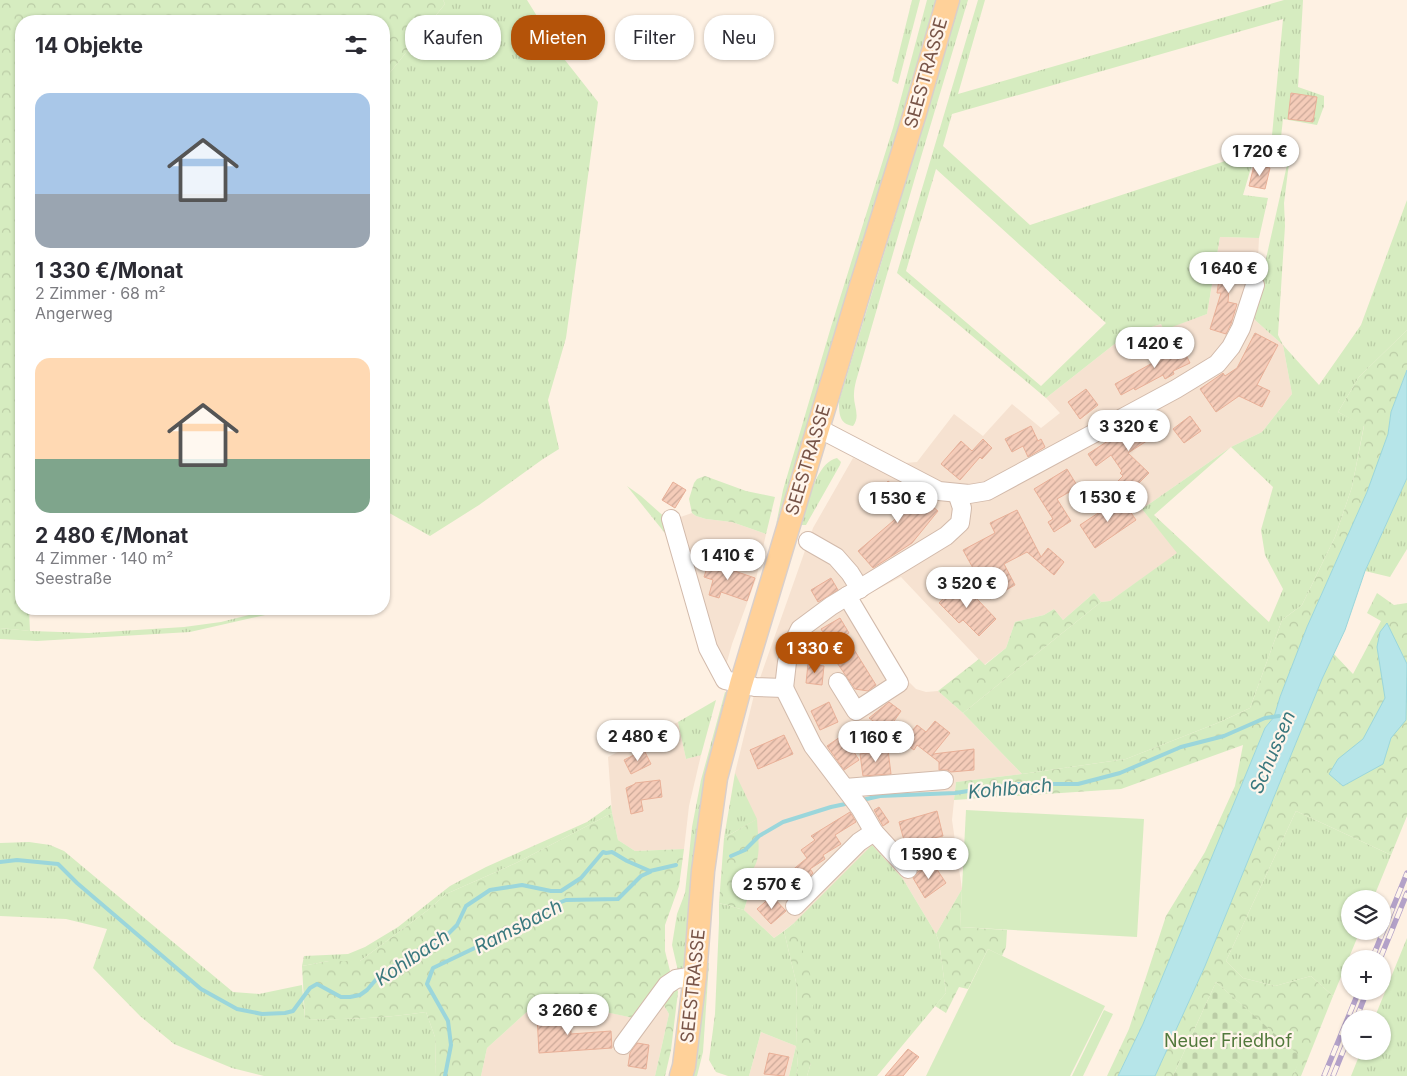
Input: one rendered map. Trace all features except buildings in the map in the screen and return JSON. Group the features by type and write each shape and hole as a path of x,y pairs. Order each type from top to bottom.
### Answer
{"main road":[{"name":"SEESTRASSE","path":"681,1076 684,1066 695,976 703,870 716,778 741,684 948,0"}],"street":[{"path":"818,428 940,491 969,494 987,490 1176,389 1217,364 1231,347 1241,328 1255,285"},
{"path":"908,869 874,832 852,797 813,746 784,688 787,662 792,645 800,629 831,606 946,536 960,523 962,508 957,493"},
{"path":"670,518 708,648 725,680 755,688 784,688"},
{"path":"808,541 836,557 850,573 853,593 899,683 856,711 838,682"},
{"path":"852,797 944,780"},
{"path":"795,906 858,842 874,832"},
{"path":"623,1045 667,985 676,980 695,976"}],"shaded area":[{"path":"1220,237 1259,238 1255,320 1283,345 1292,394 1262,432 1231,447 1142,509 1178,553 1110,601 1101,602 1094,593 1063,620 1054,609 1044,615 1015,622 1006,648 984,665 901,577 859,599 899,672 916,689 926,692 938,691 963,713 1022,774 956,782 952,820 962,889 936,934 903,879 794,923 774,938 744,910 748,897 740,879 735,773 754,695 813,528 853,458 897,474 905,463 917,462 954,414 983,436 1012,404 1041,428 1060,413 1046,398 1126,335 1161,324 1164,329 1207,314"},
{"path":"692,513 706,519 732,522 766,534 756,579 732,644 723,676 669,521"},
{"path":"678,722 686,759 701,755 689,806 684,849 635,851 618,840 612,813 608,757"},
{"path":"662,1002 669,1014 655,1076 481,1076 487,1048 530,1009 573,1005 648,1021"},
{"path":"761,1032 796,1046 789,1076 749,1076"}],"green space":[{"path":"0,0 443,0 445,4 436,15 405,15 405,54 390,73 390,15 15,15 15,615 29,615 30,631 0,628"},
{"path":"443,0 527,0 536,15 511,15 511,60 565,60 598,102 566,338 548,400 559,449 479,505 430,536 390,513 390,73 405,54 405,60 501,60 501,15 436,15 445,4"},
{"path":"912,0 920,0 898,84 892,81"},
{"path":"927,0 940,0 776,525 783,490 893,128"},
{"path":"956,0 968,0 856,381 854,391 855,422 853,426 848,425 842,420 839,401 898,208"},
{"path":"978,0 985,0 958,94 1284,0 1303,0 1298,87 1324,96 1324,106 1317,125 1283,119 1279,155 1271,155 1253,161 1243,195 1268,198 1259,238 1220,237 1207,314 1164,330 1161,324 1126,335 1046,398 897,273","holes":["1283,19 1271,146 1030,225 943,146 952,114","936,169 1106,323 1041,386 906,271"]},
{"path":"1291,147 1284,203 1285,226 1278,335 1283,345 1255,320 1255,308"},
{"path":"1407,200 1407,330 1359,377 1338,412 1364,425 1352,487 1335,537 1302,605 1282,620 1250,708 1220,722 1126,759 1022,774 963,713 1101,602 1110,601 1177,553 1142,509 1231,447 1262,432 1292,394 1283,345 1319,385 1361,325","holes":["1231,447 1273,487 1261,530 1265,555 1283,589 1269,622 1154,515"]},
{"path":"1407,330 1407,370 1391,412 1388,434 1367,492 1307,627 1274,717 1265,728 1143,1024 1118,1076 1107,1076 1129,1029 1166,916 1205,852 1235,786 1243,745 1121,789 954,800 956,782 1126,759 1220,722 1250,708 1282,620 1302,605 1335,537 1352,487 1364,426 1338,412 1359,377"},
{"path":"837,458 841,462 840,465 806,525 801,525 818,476 829,461"},
{"path":"705,476 746,491 775,497 766,534 732,522 706,519 692,513 689,499 694,483 697,479"},
{"path":"1407,478 1407,549 1390,577 1365,571"},
{"path":"627,486 669,521 681,553"},
{"path":"1094,593 1101,602 963,713 938,691 979,659 985,665 1006,648 1015,622 1044,615 1054,609 1063,620"},
{"path":"1377,593 1394,605 1407,603 1407,816 1391,855 1296,811 1226,961 1243,978 1275,986 1311,976 1333,996 1301,1076 1293,1076 1300,1057 1216,982 1173,1076 1155,1076 1205,966 1322,679 1334,654 1353,674 1381,621 1367,613"},
{"path":"249,615 265,615 190,632 37,641 0,639 0,628 89,633 184,627 221,622"},
{"path":"725,692 731,694 688,969 678,971 672,945 677,914 685,893 692,827 701,780"},
{"path":"716,700 701,755 686,759 678,722"},
{"path":"735,773 757,819 724,838"},
{"path":"611,805 612,813 516,863 446,894 428,910 360,961 329,961 302,966 304,956 348,954 365,947 398,927 450,886 486,867 587,822"},
{"path":"966,810 1144,819 1137,937 960,927"},
{"path":"1296,811 1391,855 1377,890 1341,890 1341,940 1356,940 1352,950 1341,950 1341,977 1333,996 1311,976 1275,986 1243,978 1226,961"},
{"path":"612,813 618,840 635,851 684,849 679,886 665,925 665,951 671,975 638,1019 573,1005 530,1009 487,1048 481,1076 436,1076 435,1037 426,1012 366,1018 305,1019 302,966 329,961 360,961 428,910 446,894 516,863"},
{"path":"757,819 759,845 757,862 748,874 740,879 748,897 744,910 719,903 724,838"},
{"path":"29,842 50,845 64,851 233,992 259,994 302,985 305,1019 366,1018 426,1012 435,1037 436,1076 264,1076 232,1068 174,1044 140,1016 93,968 107,929 66,919 0,916 0,843"},
{"path":"872,845 903,879 936,934 939,942 946,993 877,1076 807,1076 811,1063 794,923"},
{"path":"962,889 960,927 1007,930 1006,947 1002,956 988,949 968,989 959,987 946,1013 935,1006 946,993 939,942 936,934"},
{"path":"719,903 744,910 774,938 784,931 796,982 796,1046 761,1032 749,1076 728,1076 716,1072 709,1060 715,1014"},
{"path":"794,923 811,977 815,1033 811,1063 807,1076 796,1076 798,1067 796,1046 796,982 784,931"},
{"path":"1407,938 1407,1076 1351,1076 1357,1060 1391,1060 1391,1010 1378,1010 1382,1000 1391,1000 1391,977"},
{"path":"988,949 1105,1006 1070,1076 926,1076"},
{"path":"705,963 709,963 703,1052 697,1076 688,1076"},
{"name":"Neuer Friedhof","path":"1216,982 1301,1057 1293,1076 1173,1076"},
{"path":"672,988 677,988 678,992 671,1050 665,1076 655,1076 669,1014 662,1002"},
{"path":"1104,1010 1113,1014 1083,1076 1072,1076"},
{"path":"796,1046 798,1067 796,1076 789,1076"}],"water":[{"name":"Schussen","path":"1407,370 1407,478 1365,571 1345,630 1322,679 1205,966 1155,1076 1118,1076 1143,1024 1265,728 1274,717 1307,627 1367,492 1388,434 1391,412"},
{"path":"1387,623 1407,664 1406,720 1391,738 1383,764 1343,786 1329,774 1338,759 1363,739 1385,698 1377,647 1380,632"}],"waterway":[{"name":"Kohlbach","path":"862,800 880,796 955,793 1015,784 1078,784 1120,773 1181,747 1224,736 1265,718 1279,716"},
{"name":"Kohlbach","path":"731,856 745,850 759,836 783,822 850,803"},
{"name":"Kohlbach","path":"0,862 17,860 58,864 77,883 201,989 237,1009 262,1014 293,1011 310,988 317,984 341,997 360,995 380,975 419,950 438,944 457,925 466,906 490,890 522,885 551,891 561,891 581,878 603,852 612,852 650,871 676,865"},
{"name":"Ramsbach","path":"445,1076 451,1045 448,1021 427,984 433,968 514,929 534,922 549,907 566,900 618,899 641,876 650,872"}],"railway":[{"path":"1376,950 1407,873"},
{"path":"1384,950 1407,893"},
{"path":"1324,1076 1355,1000"},
{"path":"1360,1010 1363,1000"},
{"path":"1333,1076 1341,1056"}]}
